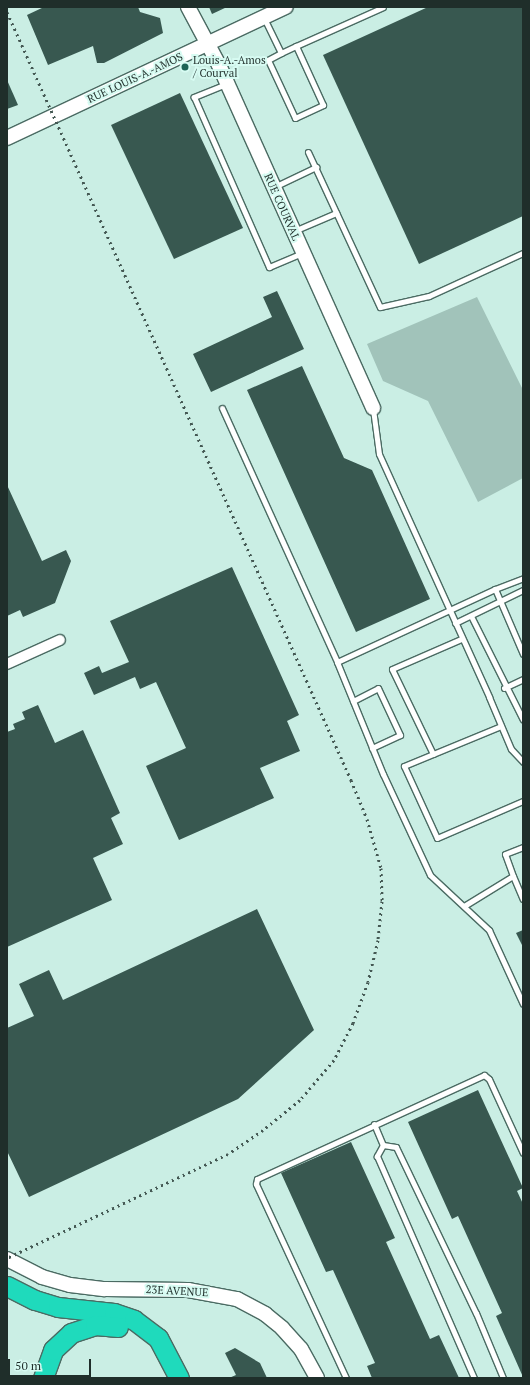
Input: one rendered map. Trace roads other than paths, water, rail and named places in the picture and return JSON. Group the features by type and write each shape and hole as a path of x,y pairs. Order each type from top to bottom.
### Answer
{"highway":[{"path":"7,1286 35,1300 58,1307 114,1313 134,1320 158,1338 179,1378"},
{"path":"43,1378 48,1357 58,1343 78,1329 103,1324 120,1327 140,1338 150,1350 165,1378"}],"street":[{"name":"RUE COURVAL","path":"188,7 227,84 373,408"},
{"name":"RUE LOUIS-A.-AMOS","path":"7,138 286,7"},
{"path":"7,664 60,640"},
{"name":"23E AVENUE","path":"7,1259 42,1277 70,1285 104,1289 188,1290 237,1299 265,1314 285,1331 301,1349 317,1378"}],"lane":[{"path":"296,46 323,105 294,118 268,60 296,46 383,7"},
{"path":"264,17 281,53"},
{"path":"227,84 194,97 269,267 303,253"},
{"path":"308,152 380,308 429,296 523,253"},
{"path":"273,187 316,167"},
{"path":"293,232 336,213"},
{"path":"222,408 337,662 372,748 430,875 489,930 523,1004"},
{"path":"373,408 379,454 450,611 461,639 489,696 500,726 511,749 523,762"},
{"path":"337,662 495,589 523,578"},
{"path":"495,589 523,654"},
{"path":"455,623 523,590"},
{"path":"471,616 504,688 522,717"},
{"path":"433,754 392,669 461,639"},
{"path":"504,688 523,679"},
{"path":"353,701 378,688 400,736 372,748"},
{"path":"500,726 404,766 437,838 523,801"},
{"path":"523,846 505,854 523,899"},
{"path":"464,906 513,876"},
{"path":"346,1378 256,1182 374,1124 484,1075 488,1079 523,1153"},
{"path":"374,1124 383,1145"},
{"path":"383,1145 377,1156 474,1378"},
{"path":"383,1145 396,1147 476,1313 503,1378"}],"railway":[{"path":"7,12 351,780 367,819 381,868 382,901 378,940 368,982 353,1023 334,1060 300,1100 263,1130 228,1154 7,1258"}],"place":[{"name":"Louis-A.-Amos / Courval","path":"185,67"}]}
